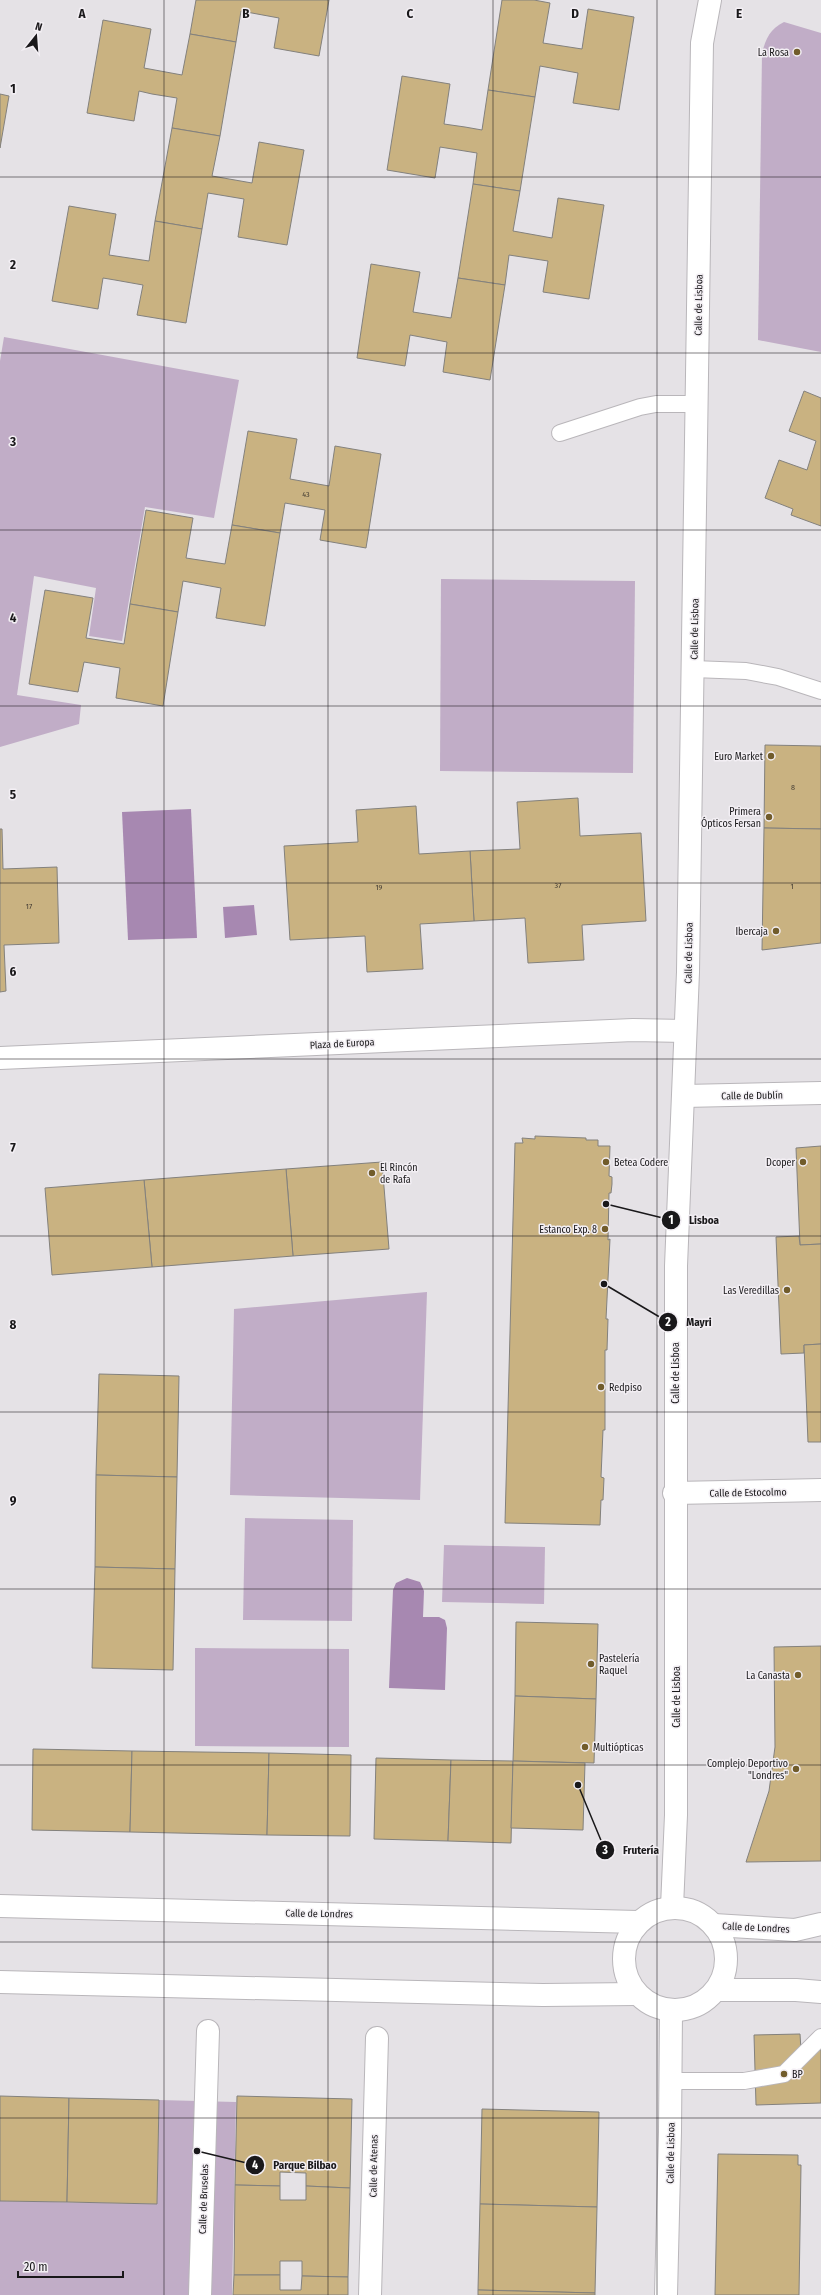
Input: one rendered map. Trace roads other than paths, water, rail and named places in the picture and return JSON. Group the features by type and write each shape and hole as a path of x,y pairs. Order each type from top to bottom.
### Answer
{"street":[{"name":"Calle de Lisboa","path":"672,1907 676,1815 674,1493 676,1266 688,972 702,43 710,0"},
{"name":"Plaza de Europa","path":"0,1058 633,1030 685,1031"},
{"name":"Calle de Dublín","path":"684,1096 821,1093"},
{"name":"Calle de Estocolmo","path":"674,1493 821,1490"},
{"name":"Calle de Londres","path":"0,1906 638,1922"},
{"path":"672,1907 695,1911 714,1925 723,1940 727,1957 725,1974 717,1990 704,2002 688,2009 671,2011 652,2006 636,1994 624,1970 625,1944 638,1922 654,1912 672,1907"},
{"name":"Calle de Londres","path":"714,1925 796,1930 821,1924"},
{"path":"0,1982 543,1995 636,1994"},
{"path":"717,1990 821,1992"},
{"name":"Calle de Lisboa","path":"666,2295 671,2081 671,2011"},
{"name":"Calle de Bruselas","path":"200,2295 208,2031"},
{"name":"Calle de Atenas","path":"370,2295 377,2038"}],"lane":[{"path":"560,433 640,407 656,404 696,404"},
{"path":"693,669 746,671 778,677 821,691"},
{"path":"671,2081 744,2081 784,2074 821,2037"}],"place":[{"name":"La Rosa","path":"797,52"},
{"name":"Euro Market","path":"771,756"},
{"name":"Primera Ópticos Fersan","path":"769,817"},
{"name":"Ibercaja","path":"776,931"},
{"name":"Betea Codere","path":"606,1162"},
{"name":"Dcoper","path":"803,1162"},
{"name":"El Rincón de Rafa","path":"372,1173"},
{"name":"Lisboa","path":"606,1204"},
{"name":"Estanco Exp. 8","path":"605,1229"},
{"name":"Mayri","path":"604,1284"},
{"name":"Las Veredillas","path":"787,1290"},
{"name":"Redpiso","path":"601,1387"},
{"name":"Pastelería Raquel","path":"591,1664"},
{"name":"La Canasta","path":"798,1675"},
{"name":"Multiópticas","path":"585,1747"},
{"name":"Complejo Deportivo \"Londres\"","path":"796,1769"},
{"name":"Frutería","path":"578,1785"},
{"name":"BP","path":"784,2074"},
{"name":"Parque Bilbao","path":"197,2151"}]}
